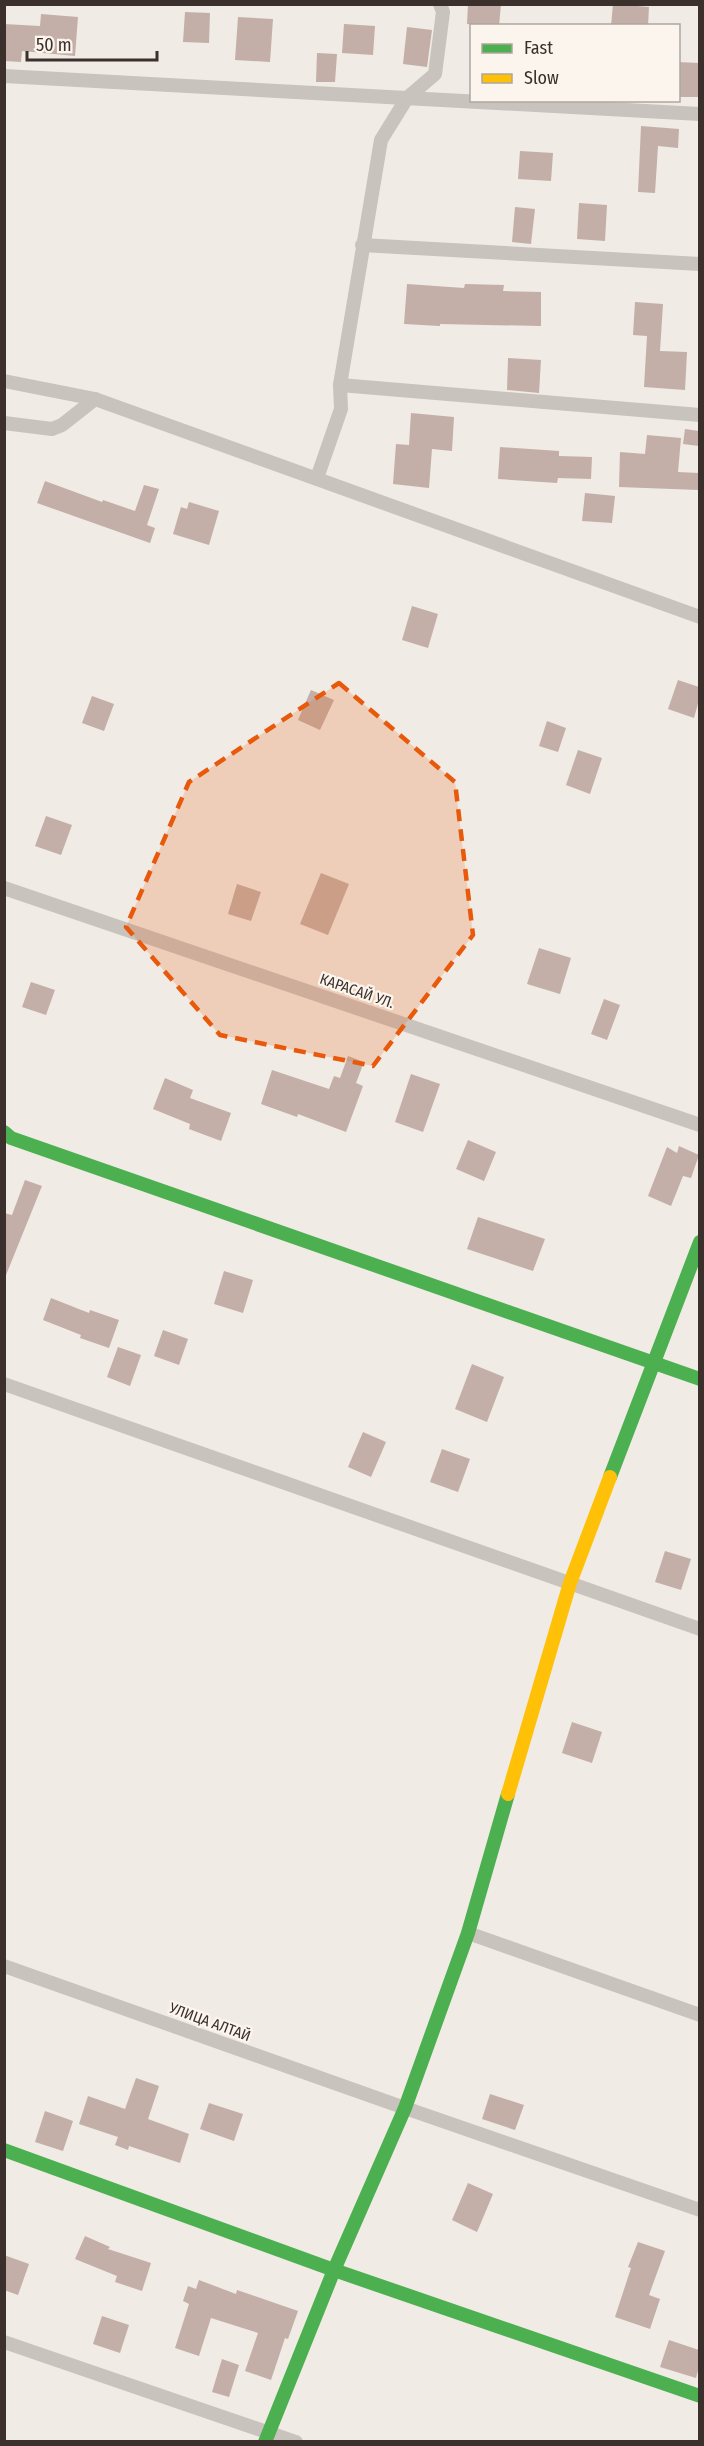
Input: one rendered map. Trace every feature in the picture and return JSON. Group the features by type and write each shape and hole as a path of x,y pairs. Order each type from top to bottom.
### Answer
{"street":[{"path":"317,478 341,409 340,386 381,140 407,99 435,74 443,12 440,4"},
{"path":"4,76 699,114"},
{"path":"362,245 699,264"},
{"path":"4,381 95,399 699,617"},
{"path":"340,386 699,414"},
{"path":"4,423 52,429 62,425 95,399"},
{"name":"КАРАСАЙ УЛ.","path":"4,888 699,1125"},
{"path":"4,1132 11,1138 699,1379"},
{"path":"266,2437 334,2270 405,2108 468,1933 570,1584 699,1242"},
{"path":"4,1384 699,1629"},
{"path":"468,1933 699,2015"},
{"name":"УЛИЦА АЛТАЙ","path":"4,1966 699,2210"},
{"path":"4,2150 334,2270 699,2396"},
{"path":"4,2342 266,2437 296,2442"}],"highlighted area":[{"path":"339,683 455,782 473,935 373,1066 220,1035 126,927 189,782"}],"building":[{"path":"468,4 501,4 499,24 467,24"},
{"path":"613,4 649,7 648,24 611,24"},
{"path":"185,12 210,13 209,43 183,42"},
{"path":"41,14 78,17 75,56 22,51 21,62 4,61 4,24 40,26"},
{"path":"238,17 273,19 270,62 235,60"},
{"path":"344,24 375,26 373,55 342,53"},
{"path":"407,27 432,30 427,67 403,64"},
{"path":"317,53 337,54 335,82 316,82"},
{"path":"680,62 699,63 699,97 680,97"},
{"path":"641,126 679,129 678,148 658,146 655,193 638,192"},
{"path":"520,151 553,153 551,181 518,179"},
{"path":"579,203 607,205 605,241 577,239"},
{"path":"515,207 535,209 531,244 512,242"},
{"path":"407,284 464,288 465,284 504,285 503,291 541,292 541,326 404,324"},
{"path":"635,302 663,304 660,351 687,352 685,390 644,387 647,336 633,335"},
{"path":"508,358 541,360 539,393 507,390"},
{"path":"411,413 454,417 452,451 432,449 429,488 393,484 396,444 409,445"},
{"path":"685,429 699,431 699,446 683,444"},
{"path":"647,435 681,438 678,472 699,473 699,490 619,487 620,452 645,454"},
{"path":"500,447 559,451 559,456 592,457 591,479 558,478 557,483 498,479"},
{"path":"45,481 102,502 103,500 135,511 144,485 159,489 147,525 155,528 150,543 37,503"},
{"path":"585,493 615,496 612,523 582,521"},
{"path":"189,502 219,511 209,545 173,534 181,507 187,509"},
{"path":"412,606 438,614 428,648 402,640"},
{"path":"678,680 699,687 699,700 694,718 668,709"},
{"path":"311,690 334,700 320,730 298,720"},
{"path":"92,696 114,704 104,731 82,723"},
{"path":"547,721 566,728 558,752 539,746"},
{"path":"578,750 602,758 590,794 566,785"},
{"path":"46,816 72,825 61,855 35,846"},
{"path":"321,873 349,884 328,935 300,924"},
{"path":"237,884 261,892 251,921 228,914"},
{"path":"539,948 571,958 560,994 527,984"},
{"path":"31,982 55,990 46,1015 22,1007"},
{"path":"604,999 620,1005 607,1040 591,1034"},
{"path":"348,1056 364,1062 356,1083 363,1086 346,1132 298,1114 297,1117 261,1104 272,1070 329,1089 334,1076 340,1078"},
{"path":"411,1074 440,1084 423,1132 395,1122"},
{"path":"165,1078 193,1090 190,1098 231,1113 221,1141 189,1129 190,1124 153,1109"},
{"path":"468,1140 496,1152 484,1181 456,1169"},
{"path":"679,1146 699,1155 691,1178 683,1176 671,1206 648,1196 667,1147 677,1153"},
{"path":"25,1180 42,1186 4,1280 4,1213 12,1215"},
{"path":"478,1217 545,1239 533,1271 467,1249"},
{"path":"224,1271 253,1280 243,1313 214,1304"},
{"path":"51,1298 89,1313 90,1310 119,1320 109,1348 80,1338 81,1335 43,1320"},
{"path":"163,1330 188,1339 179,1365 154,1356"},
{"path":"118,1347 141,1355 130,1386 107,1377"},
{"path":"472,1364 504,1377 487,1422 455,1409"},
{"path":"363,1432 386,1442 371,1477 348,1467"},
{"path":"442,1449 470,1459 458,1492 430,1482"},
{"path":"665,1551 691,1559 681,1590 655,1582"},
{"path":"572,1722 602,1732 592,1763 562,1753"},
{"path":"136,2078 159,2086 148,2119 189,2134 180,2163 129,2146 128,2150 115,2145 118,2137 79,2124 88,2096 125,2109"},
{"path":"490,2094 524,2105 515,2130 482,2119"},
{"path":"209,2103 243,2114 234,2141 200,2129"},
{"path":"45,2111 73,2121 63,2151 35,2142"},
{"path":"468,2183 493,2194 477,2232 452,2220"},
{"path":"85,2236 110,2247 108,2249 151,2263 142,2291 115,2282 117,2276 75,2259"},
{"path":"638,2242 665,2251 649,2295 660,2299 650,2329 615,2317 631,2268 628,2267"},
{"path":"4,2255 29,2264 18,2295 4,2290"},
{"path":"199,2280 236,2294 237,2290 298,2311 288,2339 285,2338 271,2380 245,2371 258,2333 211,2318 199,2356 175,2348 189,2304 183,2301 188,2286 196,2289"},
{"path":"102,2316 129,2325 120,2353 93,2344"},
{"path":"669,2340 699,2350 699,2367 696,2378 660,2367"},
{"path":"222,2359 239,2365 229,2397 212,2392"}],"traffic: fast":[{"path":"4,1132 11,1138 700,1379"},
{"path":"610,1477 700,1242"},
{"path":"265,2442 334,2270 405,2108 468,1933 508,1794"},
{"path":"4,2150 334,2270 700,2396"}],"traffic: slow":[{"path":"508,1794 570,1583 610,1477"}]}
